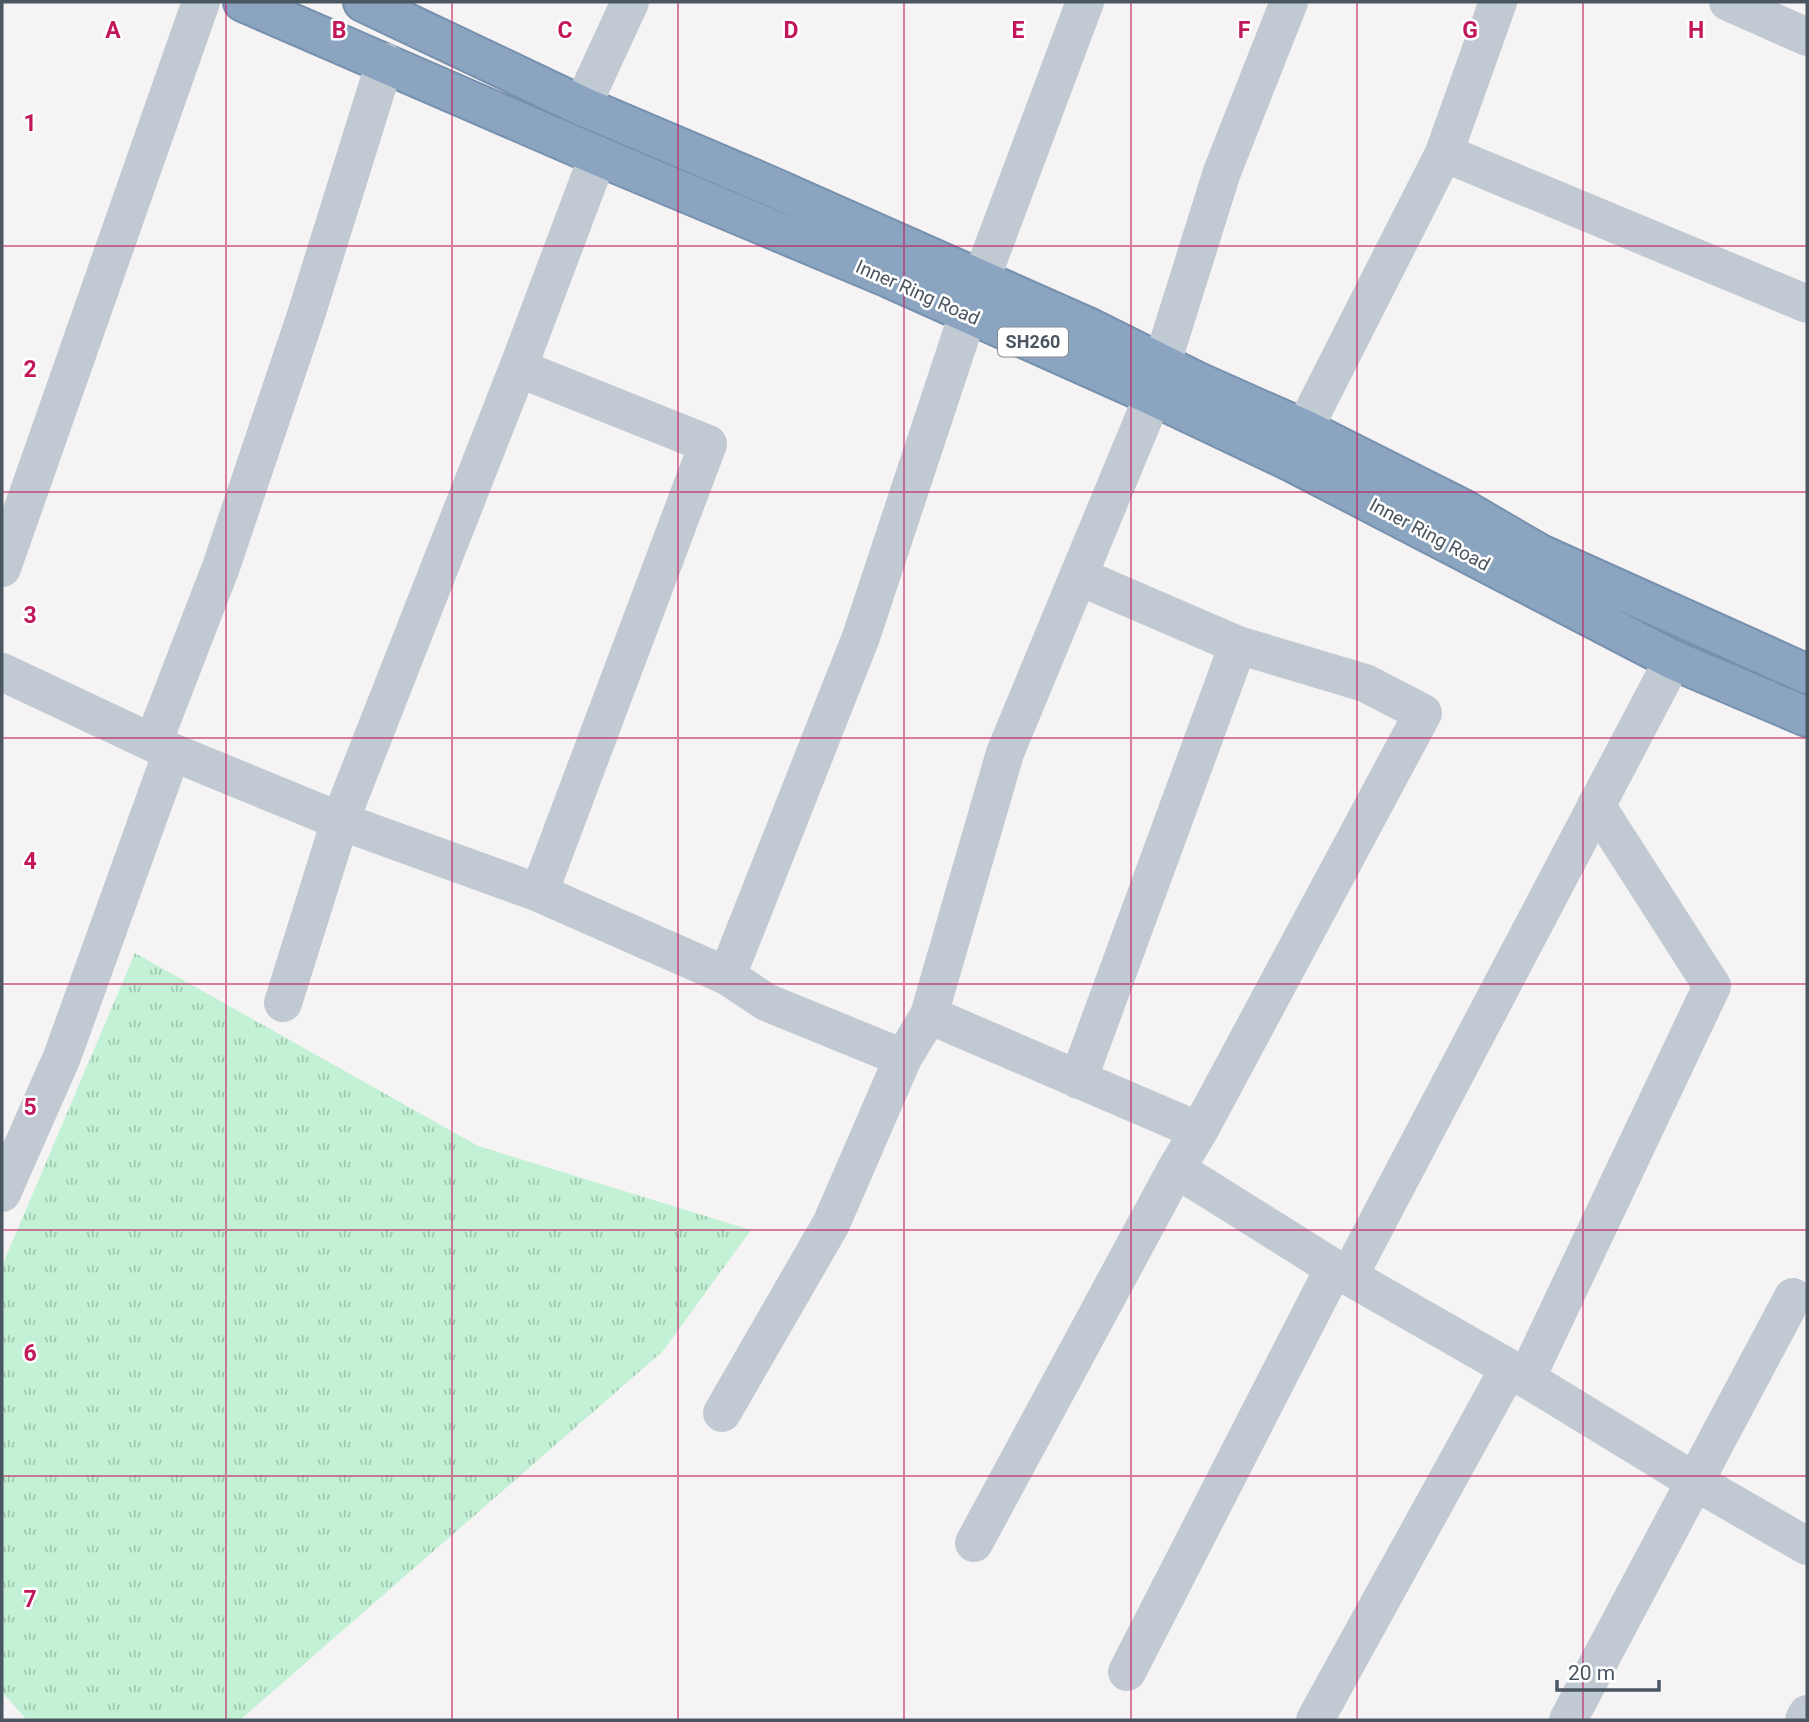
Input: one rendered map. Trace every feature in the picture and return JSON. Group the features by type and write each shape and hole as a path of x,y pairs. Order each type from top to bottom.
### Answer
{"highway":[{"name":"Inner Ring Road","path":"243,2 598,156 975,297 1090,328 1158,380 1292,461 1673,660 1807,717"},
{"name":"Inner Ring Road","path":"382,6 582,106 771,186 975,297"},
{"name":"Inner Ring Road","path":"1158,380 1200,383 1304,429 1461,508 1540,554 1807,674"}],"street":[{"path":"2,568 201,2"},
{"path":"582,106 629,2"},
{"path":"727,976 861,638 975,297 1085,2"},
{"path":"722,1413 831,1224 902,1058 929,1015 1005,753 1158,380 1222,172 1289,2"},
{"path":"1304,429 1444,153 1498,2"},
{"path":"1728,2 1767,10 1807,37"},
{"path":"2,1193 62,1056 306,314 385,62"},
{"path":"1444,153 1807,304"},
{"path":"283,1003 340,821 598,156"},
{"path":"518,368 708,444 538,892"},
{"path":"974,1543 1423,713 1365,683 1238,645 1078,576"},
{"path":"1078,1080 1238,645"},
{"path":"1127,1672 1673,660"},
{"path":"2,672 162,747 340,821 538,892 727,976 766,1002 902,1058"},
{"path":"1315,1720 1518,1374 1712,986 1596,805"},
{"path":"929,1015 1199,1130"},
{"path":"1176,1169 1341,1272 1807,1546"},
{"path":"1567,1720 1793,1297"},
{"path":"1804,1720 1807,1714"}],"green space":[{"path":"135,953 478,1146 751,1230 663,1351 240,1720 27,1720 2,1692 2,1266"}]}
